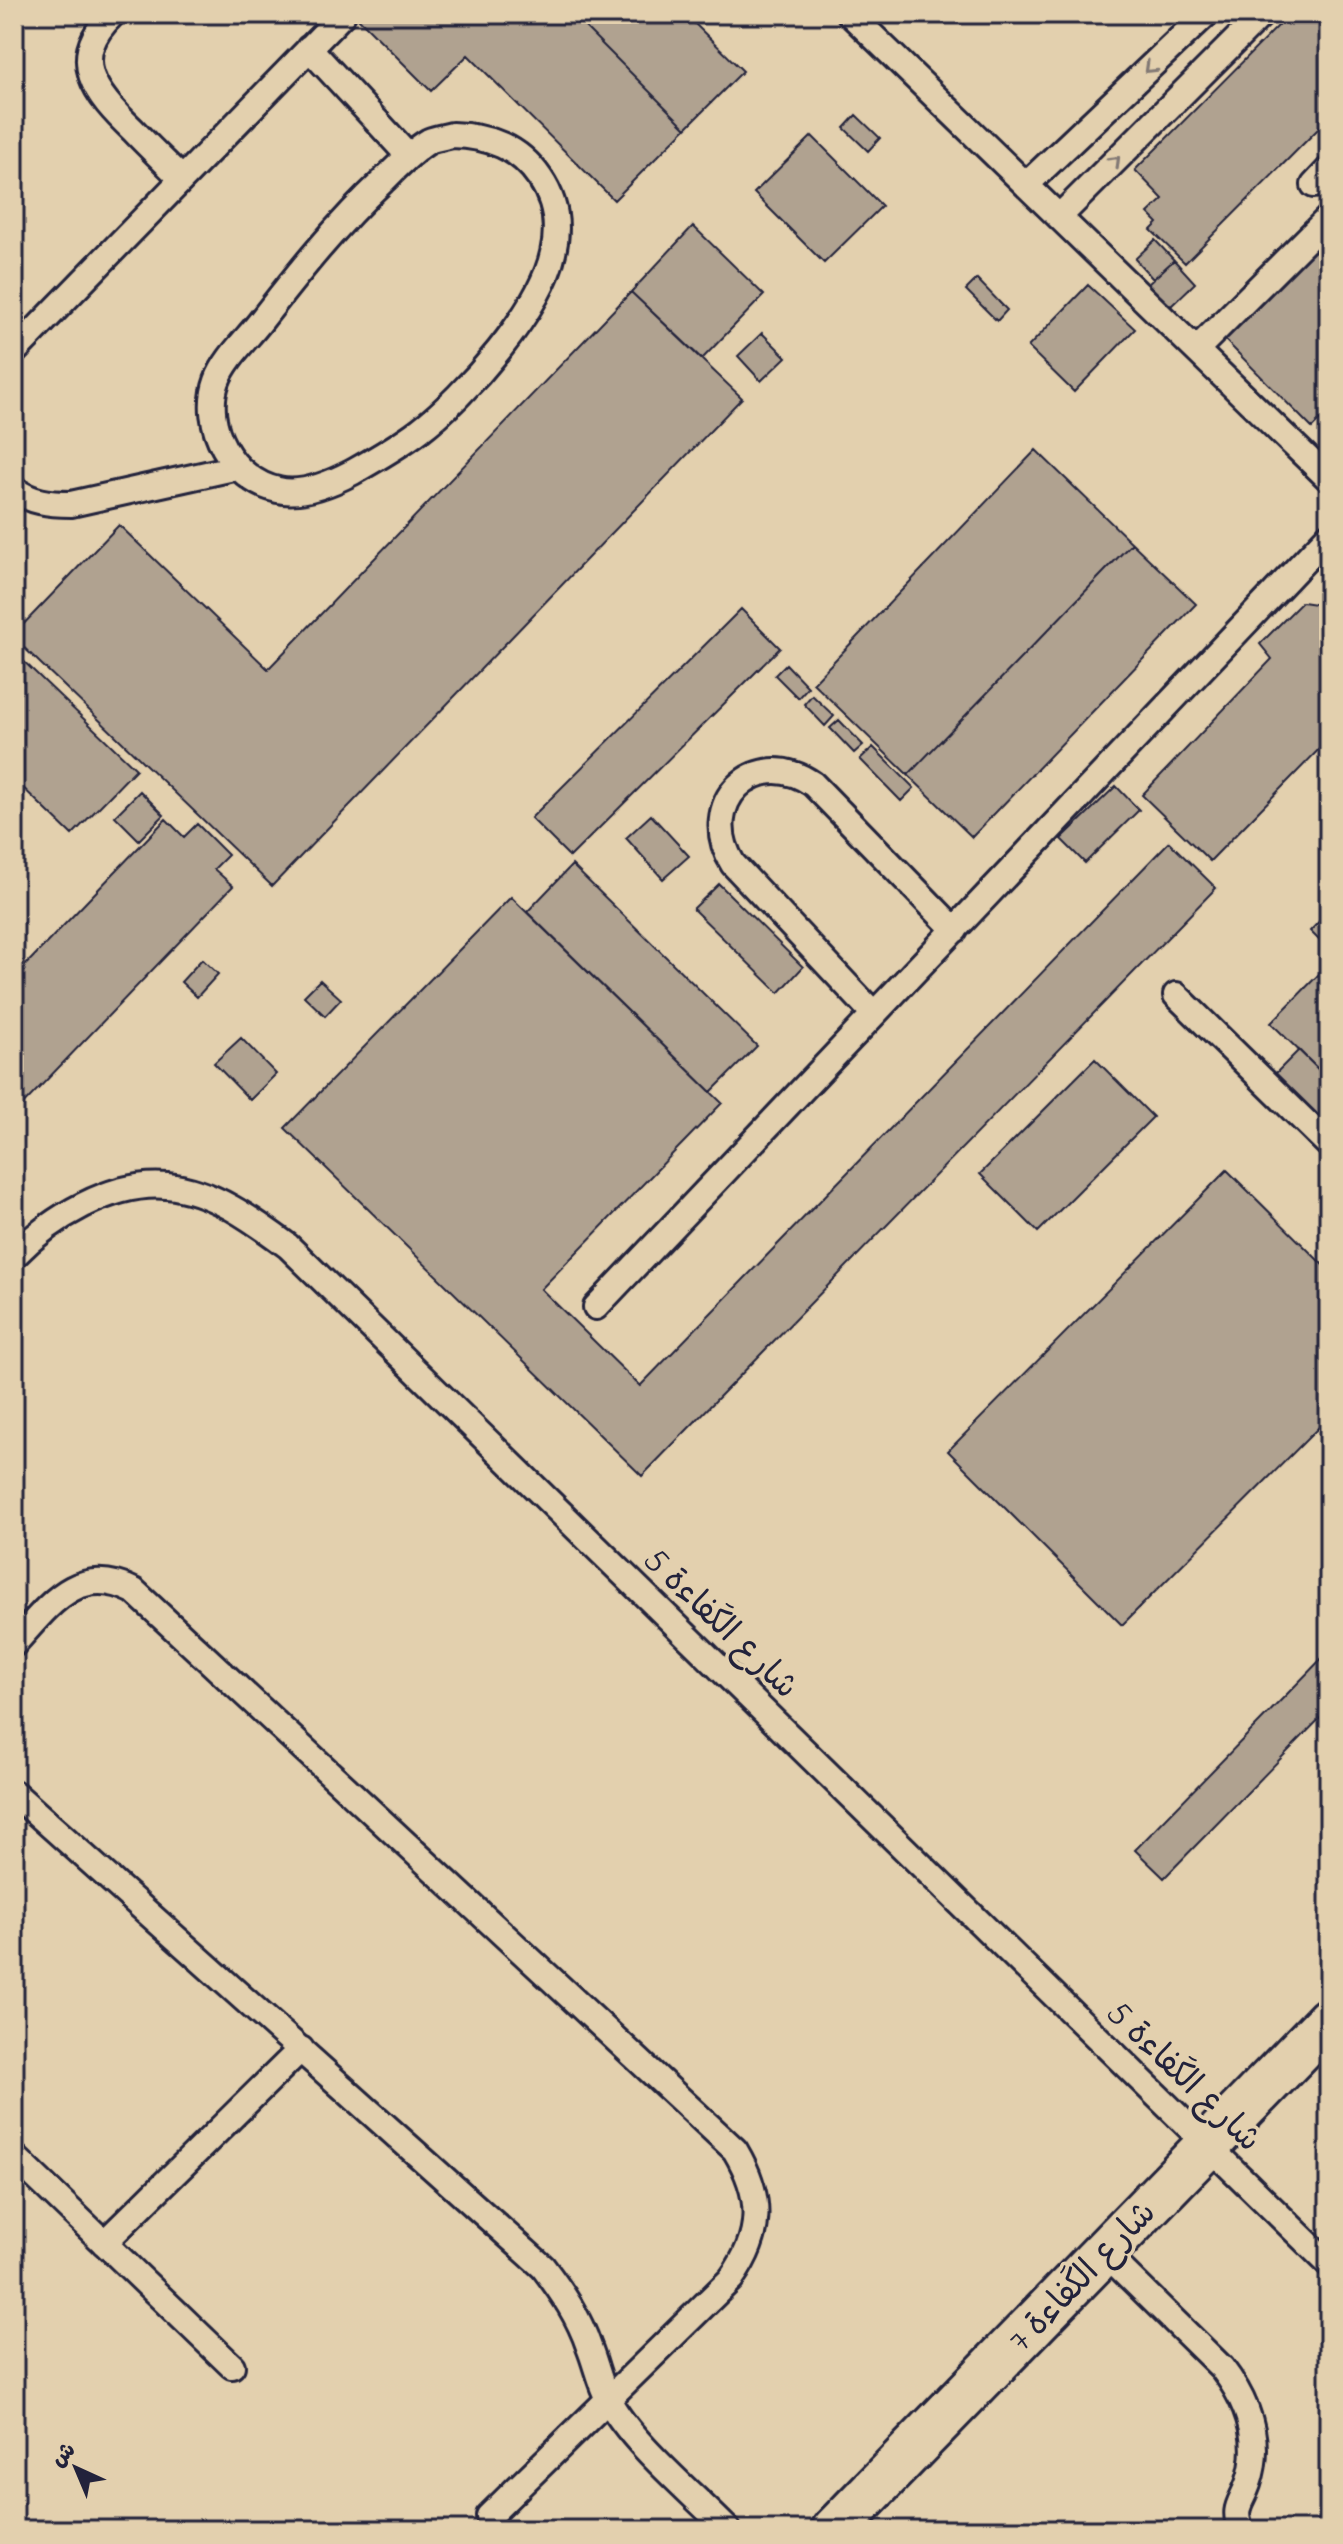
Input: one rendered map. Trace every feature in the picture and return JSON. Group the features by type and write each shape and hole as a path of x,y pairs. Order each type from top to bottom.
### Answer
{"street":[{"name":"شارع الكَفاءة 7","path":"834,2530 1329,2020"}],"lane":[{"path":"113,14 92,41 89,64 94,86 106,105 182,179"},
{"path":"18,340 182,179 343,14"},
{"path":"850,14 1329,478"},
{"path":"1027,184 1206,14"},
{"path":"1060,216 1262,14"},
{"path":"309,48 409,156"},
{"path":"452,135 475,136 506,147 532,167 546,186 555,209 555,245 544,279 508,338 483,370 454,401 420,430 384,455 344,476 307,490 279,491 256,482 238,467 224,449 215,427 213,403 217,381 227,363 301,270 354,208 409,156 431,140 452,135"},
{"path":"1197,349 1329,217"},
{"path":"14,489 47,504 71,504 238,467"},
{"path":"596,1307 1329,535"},
{"path":"874,1014 733,864 723,848 720,830 722,810 731,794 745,780 762,772 781,770 800,775 813,784 955,930"},
{"path":"1176,995 1329,1145"},
{"name":"شارع الكَفاءة 5","path":"14,1256 46,1228 76,1209 109,1195 143,1186 168,1186 201,1195 261,1225 312,1269 1329,2264"},
{"path":"14,1644 54,1601 78,1585 107,1581 134,1591 735,2150 748,2173 755,2197 756,2223 752,2243 731,2279 489,2516"},
{"path":"14,1793 543,2267 578,2319 608,2400 624,2424 728,2530"},
{"path":"104,2243 301,2049"},
{"path":"14,2156 232,2366"},
{"path":"1104,2252 1222,2368 1237,2387 1247,2408 1253,2430 1253,2459 1248,2487 1239,2519 1216,2530"}],"building":[{"path":"362,14 572,14 686,128 614,200 468,55 431,91 358,18"},
{"path":"597,14 685,14 743,71 686,128 585,27"},
{"path":"1290,14 1329,14 1329,118 1185,263 1151,230 1158,223 1148,213 1163,199 1135,170"},
{"path":"856,115 880,138 868,151 844,128"},
{"path":"812,136 882,206 824,263 754,193"},
{"path":"693,226 764,295 702,359 631,292"},
{"path":"1329,236 1329,411 1312,428 1225,340"},
{"path":"1155,240 1174,260 1153,279 1135,259"},
{"path":"1174,260 1195,283 1170,307 1148,284"},
{"path":"977,279 1007,310 997,321 966,290"},
{"path":"1088,285 1135,329 1074,392 1028,347"},
{"path":"631,292 742,398 272,886 14,638 14,634 119,525 268,669"},
{"path":"762,333 786,357 761,381 738,356"},
{"path":"1036,450 1132,543 908,775 813,683"},
{"path":"1132,543 1196,604 972,837 908,775"},
{"path":"1302,602 1329,606 1329,739 1210,861 1142,795 1272,659 1260,644"},
{"path":"741,609 780,648 570,857 531,818"},
{"path":"14,652 136,769 72,835 14,779"},
{"path":"786,664 808,687 798,698 775,675"},
{"path":"812,695 834,716 825,726 804,704"},
{"path":"839,720 863,745 854,753 830,728"},
{"path":"873,747 914,788 901,801 860,759"},
{"path":"1116,786 1139,810 1085,863 1061,839"},
{"path":"140,791 164,815 139,840 115,816"},
{"path":"651,815 689,856 663,879 626,838"},
{"path":"166,819 184,837 197,824 228,855 214,869 233,886 14,1114 14,977"},
{"path":"1169,842 1216,888 642,1476 285,1128 511,897 722,1103 541,1289 640,1386"},
{"path":"572,865 757,1046 711,1092 527,912"},
{"path":"719,884 803,967 779,993 693,909"},
{"path":"1329,911 1329,950 1310,931"},
{"path":"202,959 218,974 197,997 181,982"},
{"path":"1329,964 1329,1080 1271,1023"},
{"path":"320,980 341,999 325,1016 304,996"},
{"path":"241,1038 276,1074 250,1100 214,1063"},
{"path":"1299,1050 1329,1080 1329,1106 1315,1119 1272,1077"},
{"path":"1095,1059 1153,1117 1038,1232 980,1174"},
{"path":"1227,1170 1329,1271 1329,1417 1122,1625 948,1451"},
{"path":"1329,1651 1329,1709 1164,1878 1135,1850"}]}
